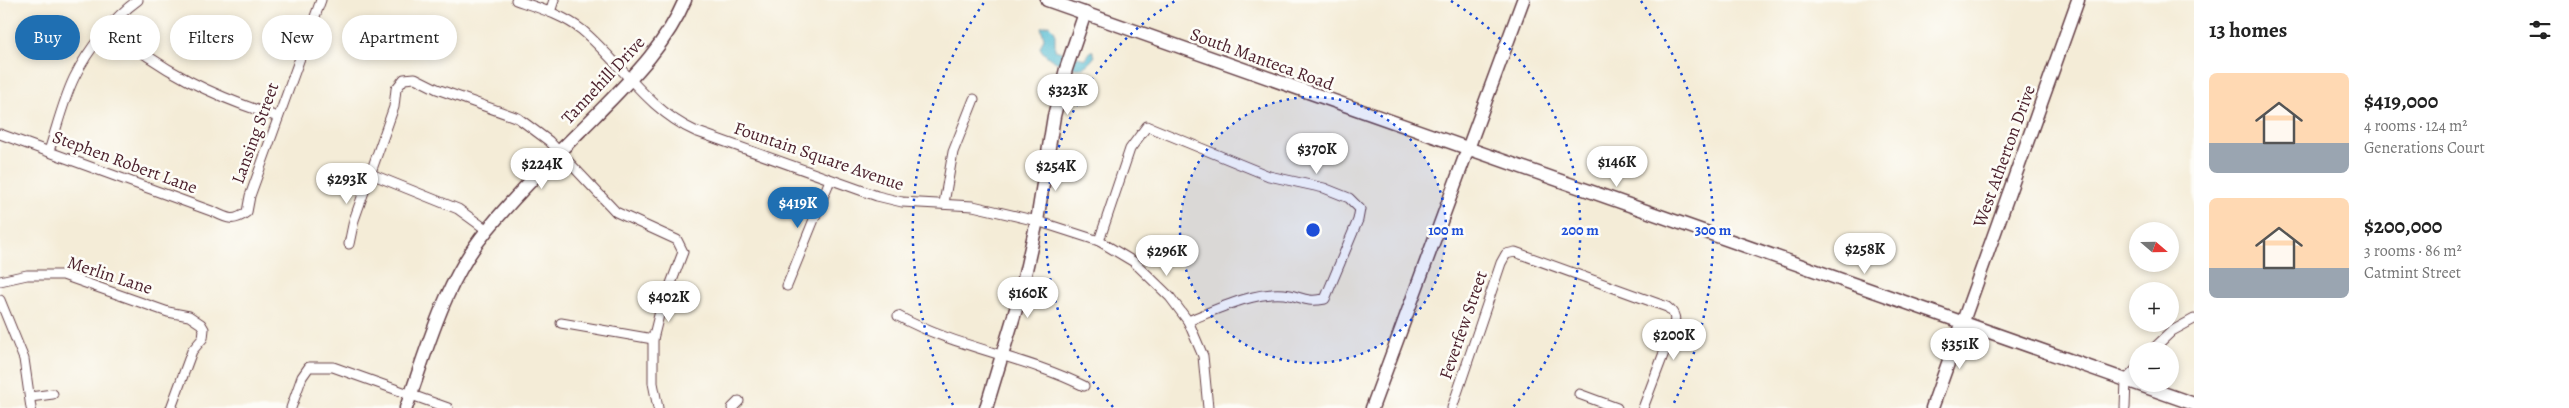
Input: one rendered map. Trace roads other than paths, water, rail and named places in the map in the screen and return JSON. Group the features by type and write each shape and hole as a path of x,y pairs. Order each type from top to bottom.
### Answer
{"street":[{"path":"122,15 138,0"},
{"name":"Lansing Street","path":"238,219 247,212 250,196 320,0"},
{"name":"Fountain Square Avenue","path":"516,0 550,12 582,30 657,108 676,122 830,180 902,202 973,206 1037,221 1099,241 1134,262 1170,297 1188,321 1203,356 1208,408"},
{"path":"550,12 554,0"},
{"name":"Tannehill Drive","path":"406,408 443,306 463,266 487,230 559,152 631,80 658,47 685,0"},
{"name":"South Manteca Road","path":"1047,0 2194,404"},
{"path":"1373,408 1523,0"},
{"name":"West Atherton Drive","path":"1932,408 2078,0"},
{"path":"986,408 1004,355 1037,221 1054,116 1071,51 1085,13"},
{"path":"49,151 74,78 90,53"},
{"path":"151,60 181,79 216,95 278,118"},
{"path":"349,244 354,220 394,107 396,89 404,79 415,78 518,118 549,141 616,212 676,240 682,246 678,268 659,315 653,338 653,383 658,408"},
{"path":"944,203 954,152 974,99"},
{"path":"1099,241 1130,149 1147,126 1270,176 1324,188 1349,198 1360,209 1358,220 1325,299 1310,302 1283,294 1240,300 1188,321"},
{"name":"Stephen Robert Lane","path":"0,134 214,212 230,220 238,219"},
{"path":"371,174 458,209 487,230"},
{"path":"786,286 830,180"},
{"name":"Feverfew Street","path":"1452,408 1501,263 1506,254 1515,252 1668,307 1674,313 1676,319 1673,329 1643,408"},
{"name":"Merlin Lane","path":"0,281 47,274 76,278 168,312 188,316 200,324 204,329 203,338 192,351 171,408"},
{"path":"0,300 17,339 31,408"},
{"path":"898,316 926,331 1045,368 1084,386"},
{"path":"2160,342 2172,331 2194,319"},
{"path":"561,323 653,338"},
{"path":"291,408 302,377 309,368 314,366 333,367 448,408"},
{"path":"2125,408 2126,380 2129,377"},
{"path":"30,397 53,394"},
{"path":"1579,394 1617,408"},
{"path":"732,408 739,401"}],"water":[{"path":"1049,25 1055,31 1055,50 1085,59 1092,50 1095,56 1090,62 1080,68 1070,67 1051,59 1040,47 1044,38 1041,27"}]}
